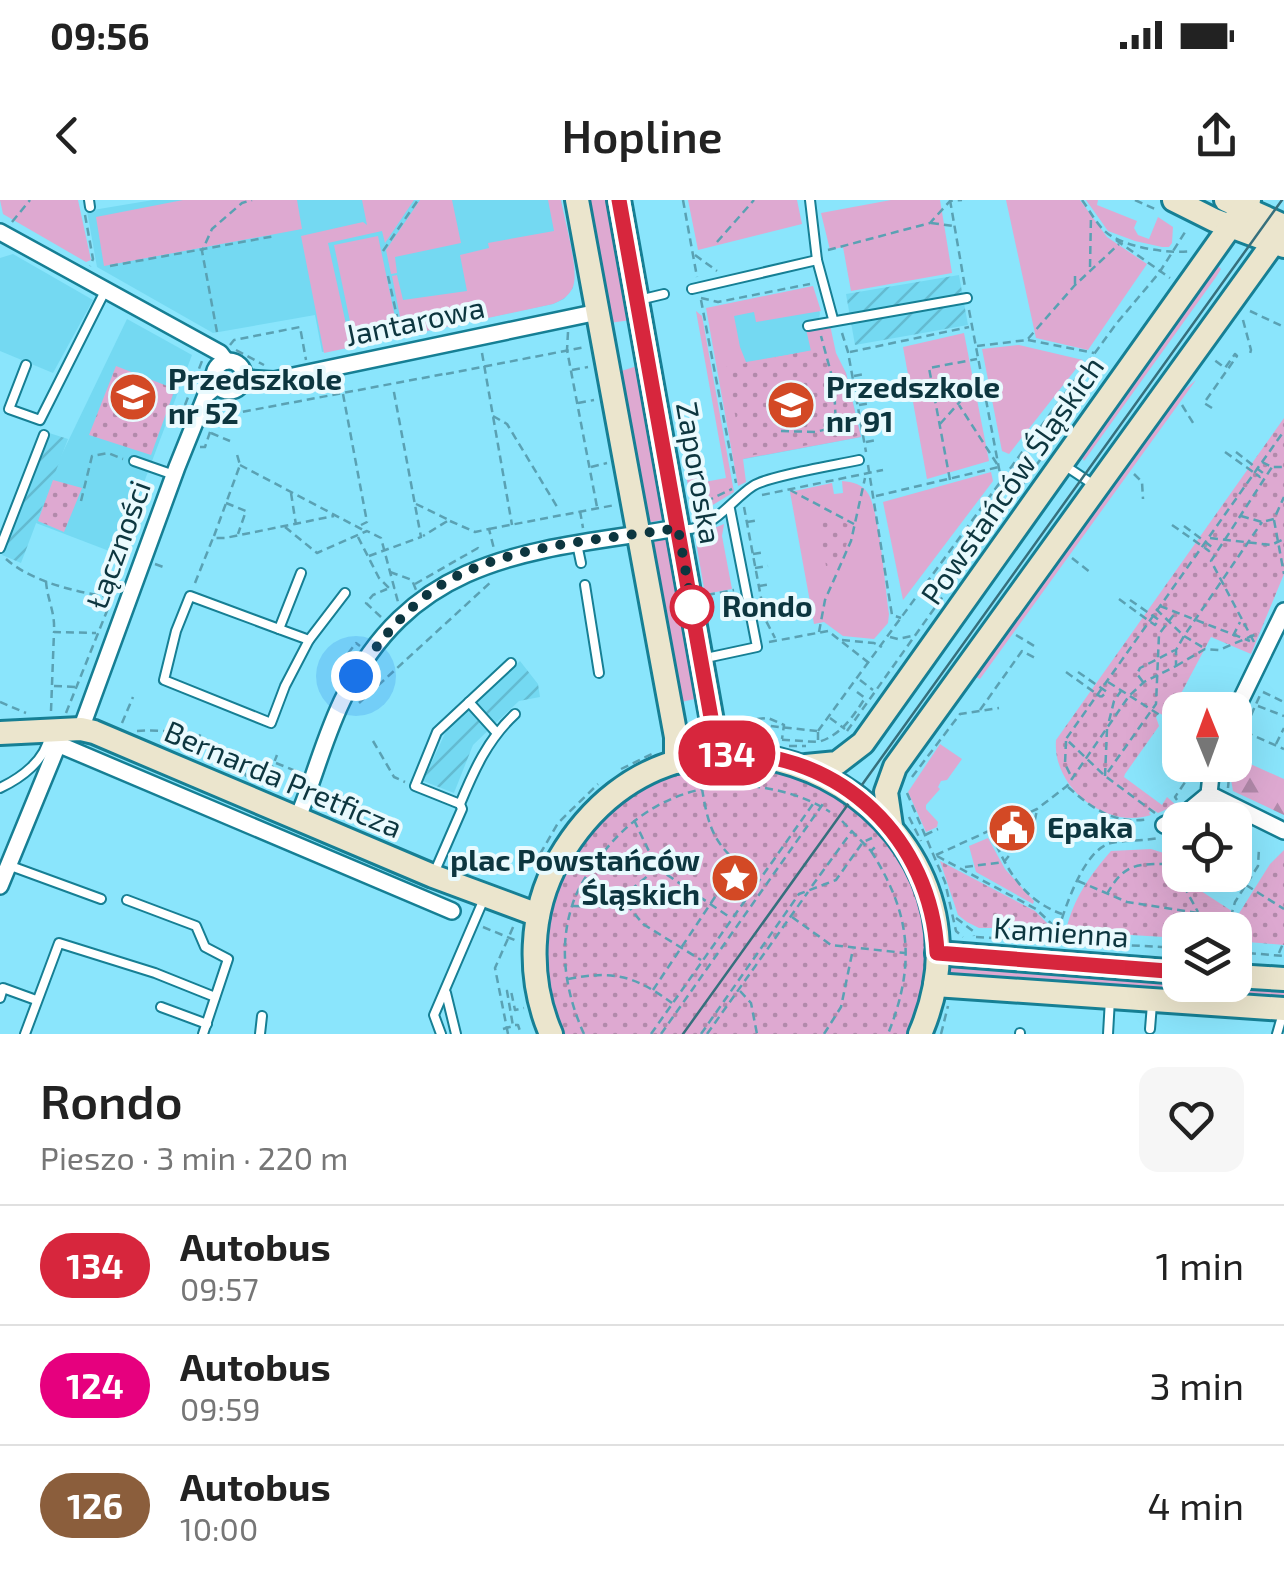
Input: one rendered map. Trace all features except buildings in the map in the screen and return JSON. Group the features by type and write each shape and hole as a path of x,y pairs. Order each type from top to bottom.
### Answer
{"main road":[{"path":"578,200 598,312 597,357 638,534 676,737 687,764"},
{"name":"Zaporoska","path":"618,200 646,352 683,518 715,736 728,742"},
{"path":"882,836 892,771 1282,236 1237,208 1174,200"},
{"name":"Powstańców Śląskich","path":"806,766 837,762 859,749 1062,464 1237,208"},
{"path":"597,357 646,352"},
{"name":"Bernarda Pretficza","path":"0,732 61,729 298,817 527,917"},
{"path":"551,1034 539,998 527,917 554,868 590,815 618,791 648,773 687,764 728,742 760,755 806,766 846,790 882,836 921,876 932,910 944,992 920,1034"},
{"name":"Kamienna","path":"937,953 1162,971"},
{"path":"1252,977 1284,979"},
{"name":"Kamienna","path":"944,992 1152,999 1284,1009"}],"street":[{"path":"5,228 105,290 220,353 226,362 240,366 244,378"},
{"name":"Jantarowa","path":"218,386 234,390 244,378 274,380 598,312"},
{"path":"218,386 214,373 226,362"},
{"name":"Łączności","path":"0,886 61,729 206,396 218,386"},
{"path":"298,817 346,693 366,660 395,625 433,590 452,578 514,555 580,537 638,534 683,518"},
{"path":"1242,692 1260,644 1275,630 1284,611"},
{"path":"61,729 452,911"},
{"path":"1199,802 1209,794 1210,782"},
{"path":"1209,794 1284,831"}],"lane":[{"path":"810,200 817,257 833,319"},
{"path":"695,291 817,257"},
{"path":"26,365 9,410 40,420 105,290"},
{"path":"636,301 664,294"},
{"path":"812,325 967,298"},
{"path":"0,549 44,435"},
{"path":"683,518 691,530 730,509 755,485 859,460"},
{"path":"134,461 174,475"},
{"path":"1062,464 1097,487"},
{"path":"701,658 757,647 730,509"},
{"path":"0,516 11,520"},
{"path":"580,537 581,563"},
{"path":"279,629 301,572"},
{"path":"585,586 599,673"},
{"path":"309,640 190,596 176,631 164,680 271,722 309,640 346,592"},
{"path":"460,804 415,786 436,732 511,663"},
{"path":"469,702 496,732"},
{"path":"433,876 459,821 460,804 496,732 515,714"},
{"path":"0,788 14,781 43,754 61,729"},
{"path":"8,865 101,899"},
{"path":"441,1034 434,1015 485,896"},
{"path":"127,900 196,926 205,948 228,958 205,1029 161,1008"},
{"path":"25,1034 59,944 156,973 214,997"},
{"path":"0,998 4,988 36,1000"},
{"path":"445,988 456,1034"},
{"path":"1108,1034 1110,997"},
{"path":"1150,1030 1152,999"},
{"path":"1277,1034 1284,1009"},
{"path":"260,1034 262,1016"}],"path":[{"path":"5,228 30,200"},
{"path":"217,332 202,251 212,229 242,203 252,200"},
{"path":"384,250 418,200"},
{"path":"683,518 737,489 701,298 695,291 694,254 684,200"},
{"path":"718,242 754,200"},
{"path":"930,223 950,201 962,200"},
{"path":"1082,200 1120,244 1171,279"},
{"path":"950,201 1001,480"},
{"path":"88,205 93,260 89,267"},
{"path":"1090,270 1091,214"},
{"path":"817,257 930,223 954,226"},
{"path":"818,742 818,731 1160,271 1189,226"},
{"path":"110,266 275,236"},
{"path":"1115,239 1174,250 1195,249"},
{"path":"1027,340 1090,270 1120,244"},
{"path":"694,254 735,279"},
{"path":"1075,271 1075,286"},
{"path":"388,276 402,340"},
{"path":"695,291 701,298 718,302 817,283"},
{"path":"1250,312 1284,328"},
{"path":"1242,318 1249,357"},
{"path":"781,431 814,432 836,427 834,384 812,325"},
{"path":"848,352 972,326"},
{"path":"270,368 229,346 234,340 300,328 306,360 293,364"},
{"path":"206,332 217,339"},
{"path":"568,332 597,507"},
{"path":"841,332 858,405 892,615 902,618"},
{"path":"479,337 512,525"},
{"path":"976,346 1027,340 1095,354"},
{"path":"215,417 568,350 597,357"},
{"path":"1212,408 1204,402 1237,356 1226,368 1214,359"},
{"path":"572,370 597,357"},
{"path":"950,480 929,368 978,358"},
{"path":"185,405 202,360"},
{"path":"852,376 865,374"},
{"path":"940,424 982,376"},
{"path":"345,384 367,522 360,526"},
{"path":"393,386 421,536"},
{"path":"578,403 600,398"},
{"path":"858,405 871,403"},
{"path":"959,404 998,467"},
{"path":"1182,404 1195,426"},
{"path":"492,416 508,424 560,513"},
{"path":"210,432 230,442"},
{"path":"1072,779 1065,764 1066,739 1284,432"},
{"path":"864,442 877,440"},
{"path":"195,584 240,465 236,451"},
{"path":"1225,452 1260,477 1263,473 1236,452"},
{"path":"80,501 92,456 108,453 134,461"},
{"path":"589,468 613,462"},
{"path":"1262,462 1284,467"},
{"path":"240,465 380,538 398,603"},
{"path":"874,496 998,467"},
{"path":"1260,644 1248,634 1211,561 1272,467"},
{"path":"776,641 765,619 744,509 751,498 883,470"},
{"path":"818,634 825,600 855,525 868,474"},
{"path":"1134,474 1142,482 1143,499"},
{"path":"790,490 855,525"},
{"path":"291,492 296,524"},
{"path":"1284,497 1274,518 1284,574"},
{"path":"226,504 246,511 238,536"},
{"path":"416,504 474,532 620,504"},
{"path":"580,510 580,537"},
{"path":"213,538 334,516"},
{"path":"1240,516 1262,522 1274,518"},
{"path":"368,556 421,536 449,520"},
{"path":"746,522 759,520"},
{"path":"1176,666 1176,650 1184,636 1262,522"},
{"path":"1172,525 1208,551 1212,546 1184,526"},
{"path":"286,526 312,553 367,532"},
{"path":"489,529 495,552"},
{"path":"357,536 389,588"},
{"path":"1207,541 1278,544 1284,539"},
{"path":"0,549 14,566 46,581 110,597"},
{"path":"751,554 766,552"},
{"path":"1072,558 1090,572"},
{"path":"153,563 166,568"},
{"path":"754,569 768,566"},
{"path":"390,572 412,580 419,596"},
{"path":"356,705 498,576"},
{"path":"61,729 120,578"},
{"path":"932,579 941,594"},
{"path":"46,581 48,601 55,611 51,686 61,729"},
{"path":"758,586 771,584"},
{"path":"381,625 386,621 366,603 373,594 395,588"},
{"path":"702,596 735,590"},
{"path":"1119,599 1155,625 1158,620 1130,600"},
{"path":"1157,607 1260,644"},
{"path":"1157,607 1184,636 1205,649 1218,650 1248,634 1275,630"},
{"path":"1105,776 1153,712 1160,674 1159,634 1176,612"},
{"path":"765,619 778,617"},
{"path":"1233,636 1241,620"},
{"path":"756,639 776,641 828,631 870,664"},
{"path":"54,632 98,633"},
{"path":"1016,634 1036,647"},
{"path":"341,665 356,643 361,647 370,636"},
{"path":"889,637 924,638"},
{"path":"840,640 874,642 882,647"},
{"path":"1063,915 1037,907 935,855 1037,809 1067,786 1129,696 1144,682 1205,649"},
{"path":"1144,682 1138,679 1138,671 1176,650"},
{"path":"979,711 1024,652 1035,658"},
{"path":"1066,672 1102,698 1107,692 1078,672"},
{"path":"859,679 882,696"},
{"path":"1106,681 1162,717"},
{"path":"51,686 77,688"},
{"path":"756,738 818,742 832,738 866,698 852,688"},
{"path":"1105,776 1108,727 1114,701 1121,691"},
{"path":"1252,714 1262,692 1284,702"},
{"path":"121,724 132,696"},
{"path":"0,702 28,714"},
{"path":"1256,705 1284,716"},
{"path":"911,778 960,714 999,708"},
{"path":"830,717 844,728"},
{"path":"728,742 728,722 818,731"},
{"path":"782,740 784,725"},
{"path":"1275,745 1284,728"},
{"path":"138,731 180,732 234,758 246,777 266,784 277,755"},
{"path":"192,755 202,732"},
{"path":"1252,736 1283,750 1284,742"},
{"path":"1066,739 1105,776 1158,815 1139,820 1116,819 1093,808 1067,786"},
{"path":"373,741 394,777 415,786"},
{"path":"297,783 305,760"},
{"path":"274,763 301,773"},
{"path":"687,764 702,789 715,840 737,864 766,885"},
{"path":"1175,782 1181,786"},
{"path":"1178,802 1176,797 1184,782"},
{"path":"1228,788 1229,782"},
{"path":"584,1034 567,979 565,951 572,906 589,872 620,830 669,799 702,789 738,785 814,803 830,812"},
{"path":"906,790 922,836 950,894 956,931 963,937 1058,934 1162,946"},
{"path":"652,1034 814,803"},
{"path":"661,1034 822,806"},
{"path":"962,868 1004,862 1034,824 1037,809"},
{"path":"634,819 657,868 733,920"},
{"path":"842,821 871,851 900,905 906,953 902,993 888,1034"},
{"path":"922,836 938,829"},
{"path":"812,886 852,830"},
{"path":"989,831 1004,862 1058,934"},
{"path":"1058,934 1076,880 1098,850 1109,844 1138,842 1162,834"},
{"path":"707,1034 802,890 836,880 863,842 882,836"},
{"path":"871,851 882,836"},
{"path":"1252,874 1258,866 1259,848"},
{"path":"654,990 737,864"},
{"path":"1106,896 1123,870 1139,864 1162,864"},
{"path":"629,907 634,888 657,868"},
{"path":"1076,880 1106,896 1142,906 1191,912"},
{"path":"1252,888 1284,909"},
{"path":"701,1034 808,892"},
{"path":"572,906 629,907 643,924 703,962"},
{"path":"791,916 831,945 906,953"},
{"path":"508,1034 495,968 527,917"},
{"path":"956,918 973,931 974,937"},
{"path":"1252,953 1282,956 1284,942"},
{"path":"824,1034 842,1008 854,948"},
{"path":"567,979 598,974 627,977 673,1004"},
{"path":"736,989 751,1002 757,1034"},
{"path":"513,1026 507,992 512,991 515,1010 526,1007"},
{"path":"941,1034 949,1003 944,992"},
{"path":"504,1028 518,1025 522,1034"}],"shaded area":[{"path":"153,200 561,200 574,272 573,288 553,304 322,352 315,315 213,333 97,267 87,211"},
{"path":"13,254 93,300 53,373 0,351 0,258"},
{"path":"959,275 968,325 855,345 846,294"},
{"name":"Przedszkole nr 91","path":"810,290 820,313 818,324 846,373 861,437 739,460 712,310"},
{"name":"Przedszkole nr 52","path":"127,319 192,355 117,554 36,523 61,456"},
{"path":"46,432 68,439 21,563 2,555"},
{"path":"520,661 538,684 540,697 519,701 473,745 454,793 423,781 447,729"}],"green space":[{"path":"0,200 78,200 91,260 86,262 3,214"},
{"path":"183,200 297,200 302,229 104,266 96,217"},
{"path":"362,200 414,200 385,243 382,231 328,243 348,333 352,331 334,245 378,236 396,322 401,322 392,276 397,275 403,300 467,291 460,255 489,248 488,243 554,231 548,200 561,200 573,259 572,289 553,304 324,353 301,236 363,222 367,225"},
{"path":"420,200 452,200 461,243 395,257 397,273 391,274 386,250"},
{"path":"586,200 609,200 631,320 609,323"},
{"path":"688,200 797,200 802,224 698,250"},
{"path":"891,200 940,200 952,273 851,291 843,247 830,250 821,213"},
{"path":"1006,200 1080,200 1107,237 1147,264 1088,350 1036,338"},
{"path":"1086,200 1098,200 1097,205 1137,221 1134,228 1138,235 1149,239 1158,217 1173,227 1172,243 1162,247 1108,231"},
{"path":"1218,266 1221,269 1216,277 1084,461 1081,455"},
{"name":"Przedszkole nr 91","path":"813,286 821,311 756,322 754,312 734,316 740,347 746,362 811,351 806,329 830,325 861,437 743,459 746,482 738,486 706,308"},
{"path":"696,311 702,316 734,492 698,514 692,507 686,475 696,473 699,483 726,478"},
{"path":"964,333 989,461 927,479 903,347"},
{"path":"1019,345 1083,360 1009,454 1002,451 982,349"},
{"path":"823,348 843,372 858,436 743,457 726,367"},
{"path":"116,366 175,389 151,455 89,435"},
{"path":"634,367 640,370 665,519 652,522 644,519 618,372"},
{"path":"1196,380 980,679 976,677 1183,391"},
{"path":"1284,418 1284,574 1251,654 1211,637 1182,692 1162,692 1162,715 1156,717 1159,726 1124,777 1162,805 1162,811 1152,809 1151,815 1134,818 1117,816 1085,801 1063,774 1056,740"},
{"path":"991,472 993,481 903,600 883,502"},
{"path":"53,480 82,488 64,532 38,521"},
{"path":"842,481 867,491 876,519 889,614 888,623 874,639 843,636 824,622 814,624 790,492 832,483 834,494 843,493"},
{"path":"839,519 852,527 840,565 826,566 818,522"},
{"path":"724,524 722,536 732,589 705,594 695,536"},
{"path":"671,538 699,698 677,703 648,543"},
{"path":"940,744 962,759 926,805 938,822 937,827 926,832 908,792"},
{"name":"plac Powstańców Śląskich","path":"709,764 777,769 814,781 877,828 898,853 911,877 924,929 922,983 909,1034 562,1034 551,999 546,963 557,891 572,857 592,827 618,802 657,779"},
{"path":"1252,765 1284,779 1284,815 1233,791 1231,782 1252,782"},
{"path":"988,838 1005,869 1033,904 976,872 969,846"},
{"path":"1151,849 1162,852 1162,892 1203,892 1233,912 1162,912 1162,937 1066,931 1083,888 1111,851"},
{"path":"1284,850 1284,945 1252,942 1252,912 1240,912 1270,864"},
{"path":"940,861 1035,911 1052,928 979,928 967,922 958,915"},
{"path":"951,964 1162,978 1162,992 947,975"},
{"path":"1252,986 1284,986 1284,1002 1252,999"}],"tram line":[{"path":"683,1034 1282,200"}],"bus line":[{"name":"134","path":"619,200 712,723 720,748 725,754 760,755 806,766 846,790 891,826 921,876 932,910 937,953 1162,971"}],"place":[{"name":"Przedszkole nr 52","path":"133,397"},
{"name":"Przedszkole nr 91","path":"791,405"},
{"name":"Rondo","path":"692,607"},
{"name":"Epaka","path":"1012,828"},
{"name":"plac Powstańców Śląskich","path":"735,878"}],"route":[{"path":"356,676 395,625 433,590 452,578 514,555 678,528 692,607"}]}
